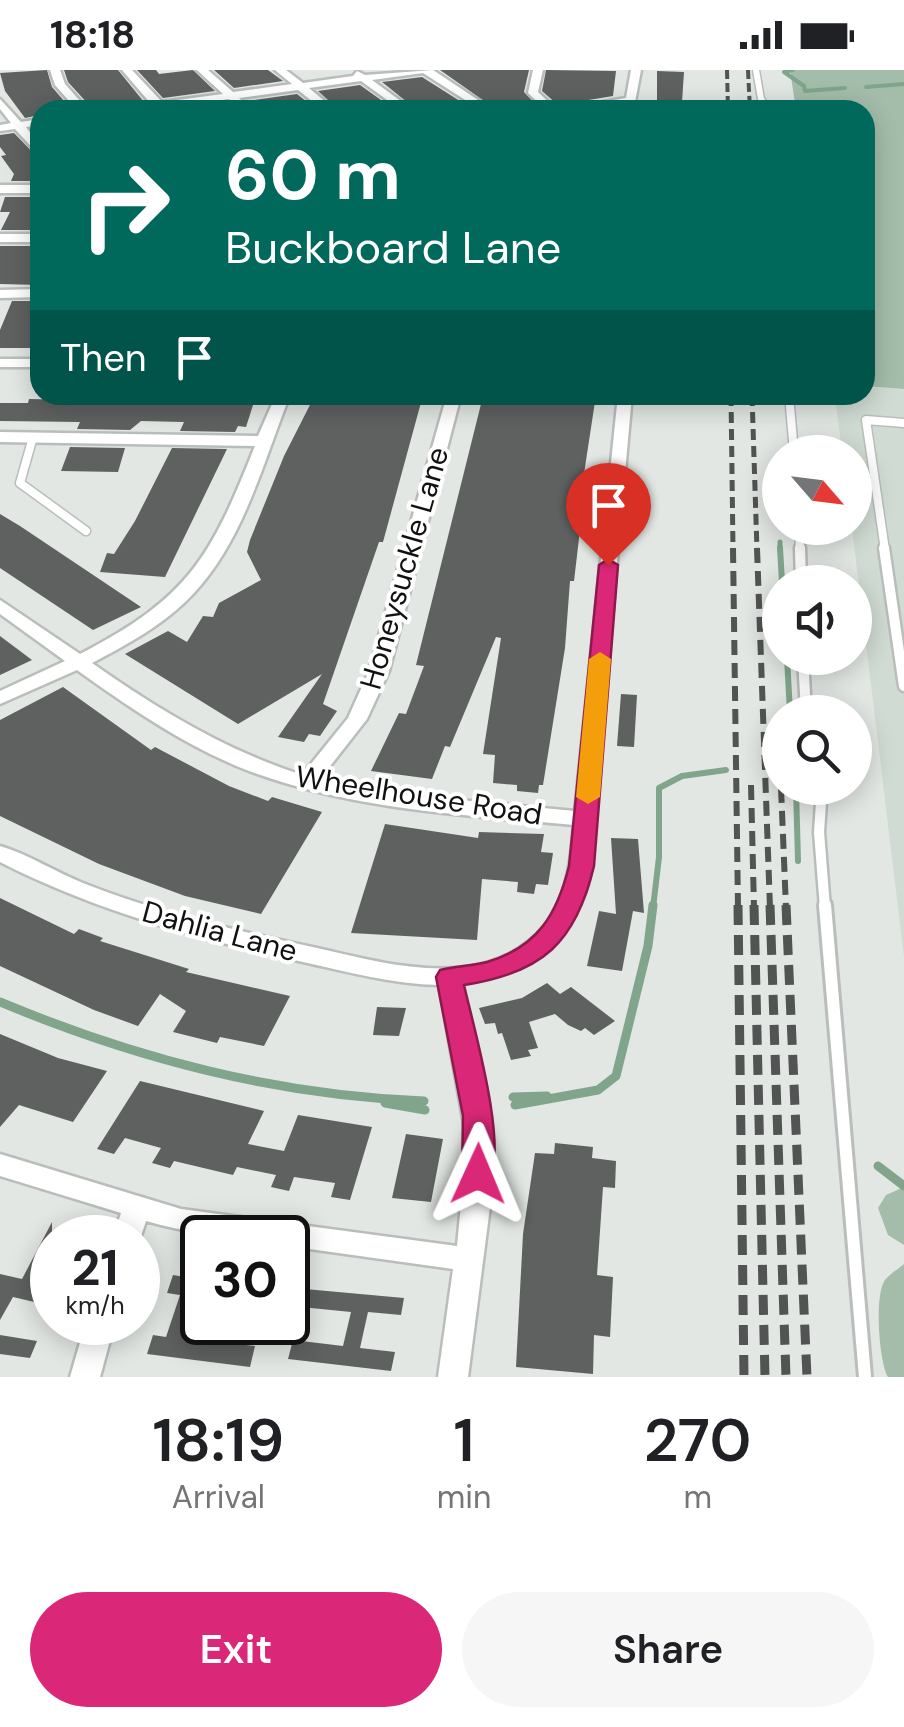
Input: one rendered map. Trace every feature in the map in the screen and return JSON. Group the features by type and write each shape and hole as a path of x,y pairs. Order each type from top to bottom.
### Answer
{"street":[{"path":"55,70 60,85 73,100"},
{"path":"127,70 154,100"},
{"path":"202,70 235,100"},
{"path":"280,70 318,100"},
{"path":"208,100 356,74 424,70 472,100"},
{"path":"538,70 533,93 541,100"},
{"path":"630,100 634,97 636,70"},
{"path":"356,74 394,100"},
{"path":"0,102 30,140"},
{"path":"0,128 30,123"},
{"path":"0,189 30,189"},
{"path":"0,238 30,238"},
{"path":"0,294 30,294"},
{"path":"0,363 30,363"},
{"path":"0,698 146,623 198,578 216,550 278,405"},
{"name":"Honeysuckle Lane","path":"307,782 356,719 379,672 451,405"},
{"name":"Dahlia Lane","path":"0,852 70,886 186,925 368,967 449,977 504,966 535,950 558,929 572,906 578,882 624,405"},
{"path":"0,437 262,441"},
{"name":"Wheelhouse Road","path":"0,605 78,661 224,751 307,782 365,794 585,819"},
{"path":"449,977 480,1141 476,1207 453,1377"},
{"path":"0,1165 136,1209 224,1228 466,1259"},
{"path":"134,1215 136,1209"},
{"path":"84,1377 94,1345"}],"lane":[{"path":"756,70 762,100"},
{"path":"790,405 793,435"},
{"path":"904,422 866,420 904,686"},
{"path":"32,437 20,483 86,530"},
{"path":"821,805 819,832 865,1377"}],"shaded area":[{"path":"875,387 904,389 904,957 870,675 872,565 856,565 854,545 872,545 872,435 840,435 836,405 875,405"}],"green space":[{"path":"790,70 904,70 904,389 875,387 875,100 794,100"},
{"path":"904,1187 904,1245 888,1235 878,1208 886,1195"},
{"path":"904,1264 904,1377 888,1377 880,1344 880,1299 885,1280"}],"building":[{"path":"47,70 52,87 63,100 30,100 30,117 25,118 5,91 0,73"},
{"path":"64,70 118,70 142,100 84,100 68,82"},
{"path":"137,70 156,70 159,74 193,70 215,91 163,98"},
{"path":"214,70 268,70 283,81 234,88"},
{"path":"440,70 529,70 524,92 532,100 483,100"},
{"path":"546,70 616,71 613,96 552,100 542,91"},
{"path":"657,71 684,72 682,100 657,100"},
{"path":"422,77 458,100 404,100 382,82"},
{"path":"360,85 381,100 328,100 318,91"},
{"path":"297,94 304,100 254,100"},
{"path":"14,133 30,150 30,181 11,181 14,174 1,156 6,155 0,147 0,135"},
{"path":"5,197 30,197 30,230 1,230 10,212 0,212"},
{"path":"0,246 30,246 30,285 0,284"},
{"path":"12,301 30,301 30,348 0,348 0,330"},
{"path":"29,399 30,405 253,405 246,427 238,426 235,432 180,431 184,422 141,421 130,430 77,429 80,422 0,421 0,403 28,403"},
{"path":"310,405 420,405 383,542 379,542 323,704 337,711 320,736 309,734 304,742 278,737 322,674 238,724 125,654 168,631 187,642 203,616 213,617 219,603 261,580 247,552 284,456"},
{"path":"481,405 594,405 578,513 580,530 574,581 570,581 565,648 543,785 539,785 538,793 517,791 517,785 493,783 495,755 483,754 501,638 496,637 450,747 445,746 432,779 371,771 399,713 406,714 424,666 416,665"},
{"path":"70,447 125,448 118,472 61,471"},
{"path":"172,448 227,449 165,577 100,572 107,553 114,554 135,521"},
{"path":"0,514 141,607 93,630 0,568"},
{"path":"0,636 32,660 0,675"},
{"path":"63,687 151,750 155,747 229,786 268,801 272,797 322,812 261,914 185,896 99,864 0,816 0,720"},
{"path":"621,694 637,695 634,747 617,746"},
{"path":"385,824 478,838 479,832 544,834 541,852 553,853 548,885 536,884 534,894 517,892 518,882 482,879 477,940 351,933"},
{"path":"611,838 638,839 644,913 633,911 622,971 587,966 599,911 616,914"},
{"path":"0,898 74,934 79,929 103,938 100,941 189,969 186,972 290,996 264,1046 220,1037 217,1043 173,1032 186,1011 160,994 138,1026 0,966"},
{"path":"547,983 560,994 571,987 615,1021 594,1035 585,1028 581,1031 568,1025 555,1014 529,1022 538,1048 528,1050 531,1056 511,1060 502,1033 498,1034 495,1023 485,1024 479,1008 522,998"},
{"path":"377,1007 406,1008 399,1036 373,1035"},
{"path":"0,1034 58,1058 107,1071 73,1122 19,1105 0,1127"},
{"path":"140,1081 264,1111 248,1144 284,1151 298,1115 372,1127 350,1200 331,1197 335,1183 294,1177 289,1191 271,1187 276,1175 237,1167 233,1175 174,1161 170,1168 152,1163 161,1148 125,1138 114,1154 97,1149"},
{"path":"406,1134 443,1139 431,1202 392,1198"},
{"path":"555,1143 593,1147 592,1158 616,1161 615,1188 603,1187 597,1275 613,1277 610,1337 594,1335 593,1374 516,1367 523,1234 535,1153 554,1154"},
{"path":"30,1264 30,1301 13,1297 0,1320 0,1274 22,1279"},
{"path":"173,1275 180,1276 180,1295 167,1293"},
{"path":"310,1289 404,1298 401,1315 368,1312 360,1348 395,1352 391,1371 288,1359 292,1345 310,1342 343,1346 351,1312 310,1308"},
{"path":"180,1295 180,1345 255,1346 250,1367 147,1354 150,1345 160,1345 160,1336 166,1337"},
{"path":"0,1335 30,1340 30,1345 35,1345 30,1358 0,1354"}],"waterway":[{"path":"793,70 784,72 804,86 805,91 845,88"},
{"path":"866,87 904,84"},
{"path":"780,548 781,565"},
{"path":"788,675 789,695"},
{"path":"653,908 659,857 659,788 682,776 726,770"},
{"path":"796,805 798,861"},
{"path":"515,1105 598,1090 616,1076 648,946 653,905"},
{"path":"0,1002 103,1041 208,1071 314,1091 424,1101"},
{"path":"513,1097 547,1096"},
{"path":"385,1103 425,1110"},
{"path":"878,1166 904,1186"}],"railway":[{"path":"727,70 728,100"},
{"path":"748,70 750,100"},
{"path":"731,405 733,550"},
{"path":"752,405 757,550"},
{"path":"733,548 738,908"},
{"path":"757,548 770,908"},
{"path":"751,785 754,908"},
{"path":"782,805 786,908"},
{"path":"738,905 744,1377"},
{"path":"754,905 765,1377"},
{"path":"770,905 786,1377"},
{"path":"786,905 807,1377"}],"slow traffic":[{"path":"588,797 600,659"}],"route":[{"path":"478,1174 478,1116 449,977 490,971 523,958 558,929 572,906 581,866 608,565"}]}
